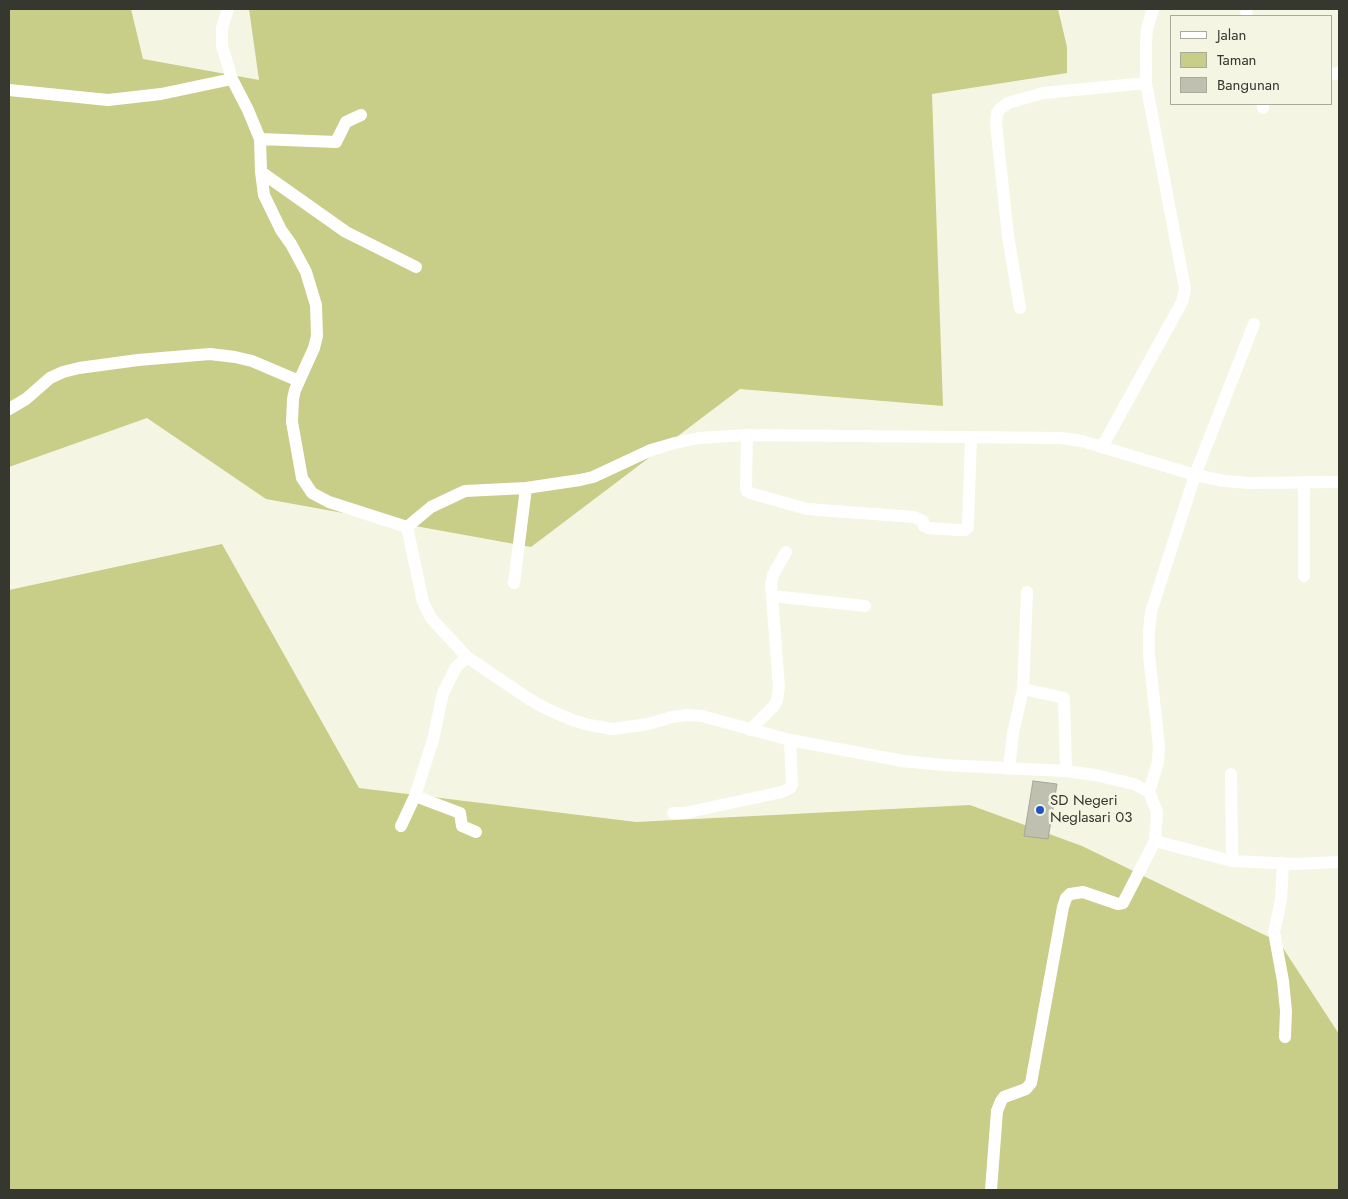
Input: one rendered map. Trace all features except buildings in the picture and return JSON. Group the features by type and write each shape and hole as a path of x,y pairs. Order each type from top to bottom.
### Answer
{"street":[{"path":"228,9 222,28 222,46 232,79 260,139 261,172 266,200 306,272 316,305 317,336 293,399 292,422 302,478 306,486 318,497 407,527"},
{"path":"1102,447 1182,302 1185,289 1146,83 1147,29 1153,9"},
{"path":"9,90 108,100 161,94 232,79"},
{"path":"1020,308 1008,236 996,124 998,113 1008,103 1042,93 1146,83"},
{"path":"260,139 332,143 339,139 346,122 361,115"},
{"path":"261,172 346,232 416,267"},
{"path":"991,1190 997,1111 1004,1097 1026,1088 1031,1083 1066,898 1070,894 1084,892 1118,904 1123,903 1155,841 1157,812 1149,792 1158,762 1159,746 1149,655 1151,612 1195,475 1254,324"},
{"path":"9,409 26,399 50,378 63,372 138,360 210,354 235,357 252,361 299,381"},
{"path":"747,435 746,487 750,493 807,509 914,517 923,520 924,526 928,528 959,530 965,530 968,527 971,437"},
{"path":"407,527 431,507 465,491 526,488 593,477 651,450 675,443 699,438 747,435 1062,438 1082,440 1195,475 1224,481 1339,482"},
{"path":"1304,482 1304,576"},
{"path":"514,583 526,488"},
{"path":"407,527 425,608 430,618 467,657 542,707 589,725 613,729 648,724 672,717 695,715 790,740 919,763 1066,771 1095,775 1134,784 1149,792"},
{"path":"750,730 778,700 779,687 771,584 773,575 786,552"},
{"path":"1009,769 1013,733 1023,688 1027,592"},
{"path":"772,596 865,606"},
{"path":"401,826 415,796 433,740 443,693 456,667 467,657"},
{"path":"1023,688 1064,698 1066,771"},
{"path":"673,813 762,796 790,788 792,784 790,740"},
{"path":"1231,774 1232,861"},
{"path":"415,796 460,813 462,826 476,832"},
{"path":"1155,841 1232,861 1264,864 1339,862"},
{"path":"1283,863 1281,900 1274,932 1283,981 1286,1011 1285,1038"}],"green space":[{"path":"9,9 131,9 143,59 259,80 249,9 1058,9 1067,47 1067,73 932,94 943,406 740,389 531,547 266,499 147,418 9,467"},
{"path":"222,544 359,788 636,822 970,805 1082,846 1279,942 1339,1034 1339,1190 9,1190 9,590"}],"place":[{"name":"SD Negeri Neglasari 03","path":"1040,810"}]}
